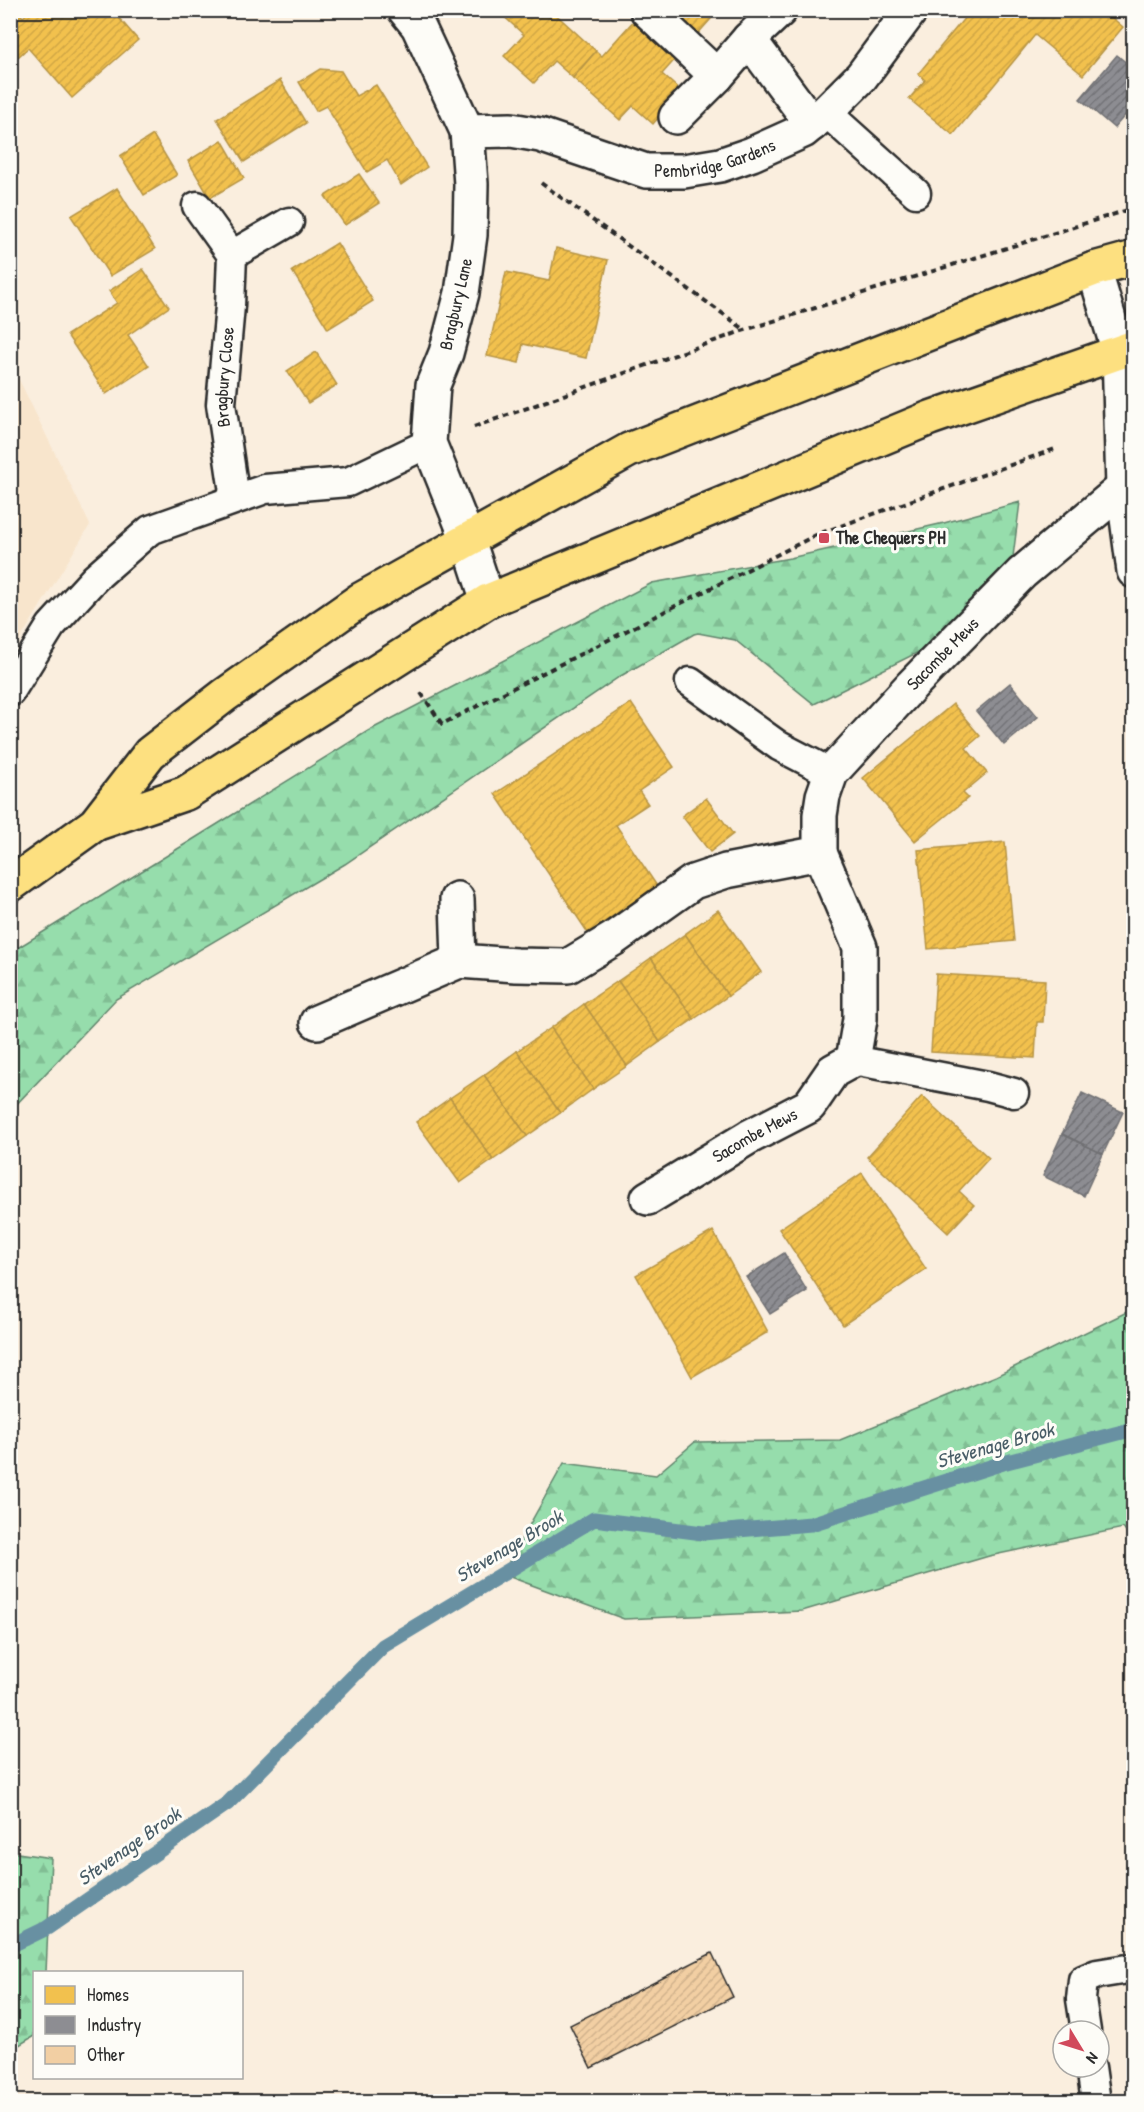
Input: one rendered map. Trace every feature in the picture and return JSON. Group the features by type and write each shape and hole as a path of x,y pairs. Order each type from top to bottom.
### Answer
{"highway":[{"path":"10,885 95,824 150,753 225,695 360,600 629,450 1094,269 1134,258"},
{"path":"95,824 186,793 488,601 930,418 1126,350"}],"street":[{"path":"646,10 717,76"},
{"path":"676,117 717,76 749,39 780,10"},
{"name":"Pembridge Gardens","path":"467,131 511,130 540,135 646,171 684,171 720,165 752,154 803,130 819,118 861,77 911,10"},
{"name":"Bragbury Lane","path":"418,16 467,131 471,184 470,235 462,293 446,353 433,385 429,443 468,540 488,601"},
{"path":"749,39 819,118"},
{"path":"1094,269 1126,350 1123,488 1134,571"},
{"name":"Sacombe Mews","path":"648,1198 749,1137 808,1106 833,1071 853,1060 860,1019 860,947 820,853 820,815 823,796 831,773 912,685 1022,573 1123,488"},
{"path":"317,1022 459,961 568,966 613,939 693,882 726,871 820,853"},
{"path":"457,899 459,961"}],"lane":[{"path":"819,118 916,193"},
{"path":"197,206 232,255 289,222"},
{"name":"Bragbury Close","path":"232,255 221,404 235,499"},
{"path":"10,692 51,626 94,578 150,530 266,489 348,482 429,443"},
{"path":"690,682 779,746 831,773"},
{"path":"853,1060 1014,1093"},
{"path":"1085,2019 1083,1980 1097,1974 1134,1968"},
{"path":"1093,2079 1096,2102"}],"path":[{"path":"536,180 745,330"},
{"path":"429,443 745,330 1134,208"},
{"path":"415,684 442,724 818,534 1055,449"}],"shaded area":[{"path":"10,361 90,525 11,654 10,654"}],"green space":[{"path":"1020,502 1010,580 957,633 814,704 735,640 694,634 619,677 345,864 116,999 11,1110 11,952 368,731 652,583 790,558 944,523"},
{"path":"1133,1309 1133,1542 1123,1528 989,1556 802,1611 624,1619 502,1574 564,1463 656,1475 695,1442 840,1440 996,1376"},
{"path":"11,1852 51,1858 46,1971 33,1971 33,2037 11,2050"}],"building: Homes":[{"path":"10,10 17,10 23,17 31,10 112,10 138,40 72,98 28,48 10,64"},
{"path":"497,10 551,10 596,51 573,78 554,61 534,83 504,56 524,35"},
{"path":"665,10 719,10 695,37"},
{"path":"971,10 978,16 983,10 1103,10 1123,27 1083,75 1035,35 953,135 909,99 925,80 918,74"},
{"path":"636,18 695,37 662,74 681,91 653,124 633,106 620,120 573,78 596,51 602,56"},
{"path":"320,69 341,71 356,96 376,85 427,167 401,185 387,160 367,172 326,106 316,111 299,82"},
{"path":"280,80 306,123 244,162 217,119"},
{"path":"153,135 177,175 144,195 120,156"},
{"path":"222,140 244,178 210,198 188,161"},
{"path":"359,174 379,203 345,225 325,196"},
{"path":"117,188 155,249 110,276 71,216"},
{"path":"337,243 373,301 328,329 292,271"},
{"path":"556,248 608,260 586,358 523,344 519,363 487,356 506,272 549,281"},
{"path":"143,269 169,307 128,335 149,366 106,394 67,335 117,303 109,291"},
{"path":"316,352 337,385 308,403 287,371"},
{"path":"631,703 674,767 639,791 648,804 616,825 657,886 588,933 495,794"},
{"path":"953,704 980,736 966,748 987,773 963,793 968,798 915,841 863,778"},
{"path":"706,798 733,834 710,852 682,816"},
{"path":"1005,842 1014,941 928,949 918,850"},
{"path":"718,910 761,972 728,996 685,934"},
{"path":"685,934 728,996 694,1019 651,958"},
{"path":"651,958 694,1019 660,1042 618,981"},
{"path":"936,974 1045,980 1043,1022 1037,1022 1035,1058 931,1052"},
{"path":"618,981 660,1042 627,1066 584,1004"},
{"path":"584,1004 627,1066 593,1089 551,1028"},
{"path":"551,1028 593,1089 560,1113 517,1051"},
{"path":"517,1051 560,1113 527,1136 484,1075"},
{"path":"484,1075 527,1136 493,1160 450,1098"},
{"path":"922,1096 989,1158 959,1191 974,1205 948,1233 867,1157"},
{"path":"450,1098 493,1160 460,1183 416,1122"},
{"path":"862,1173 926,1269 843,1325 779,1229"},
{"path":"713,1231 768,1332 692,1377 636,1275"}],"building: Industry":[{"path":"1117,55 1134,69 1134,105 1114,128 1080,99"},
{"path":"1010,683 1038,717 1004,745 976,711"},
{"path":"1082,1093 1123,1112 1103,1154 1062,1134"},
{"path":"1062,1134 1103,1154 1084,1196 1043,1176"},
{"path":"784,1253 807,1291 770,1314 746,1277"}],"building: Other":[{"path":"712,1953 733,1997 591,2068 570,2025"}],"waterway":[{"name":"Stevenage Brook","path":"10,1946 47,1928 228,1803 383,1646 594,1519 703,1533 811,1524 1003,1463 1134,1429"}],"place":[{"name":"The Chequers PH","path":"824,538"}]}
